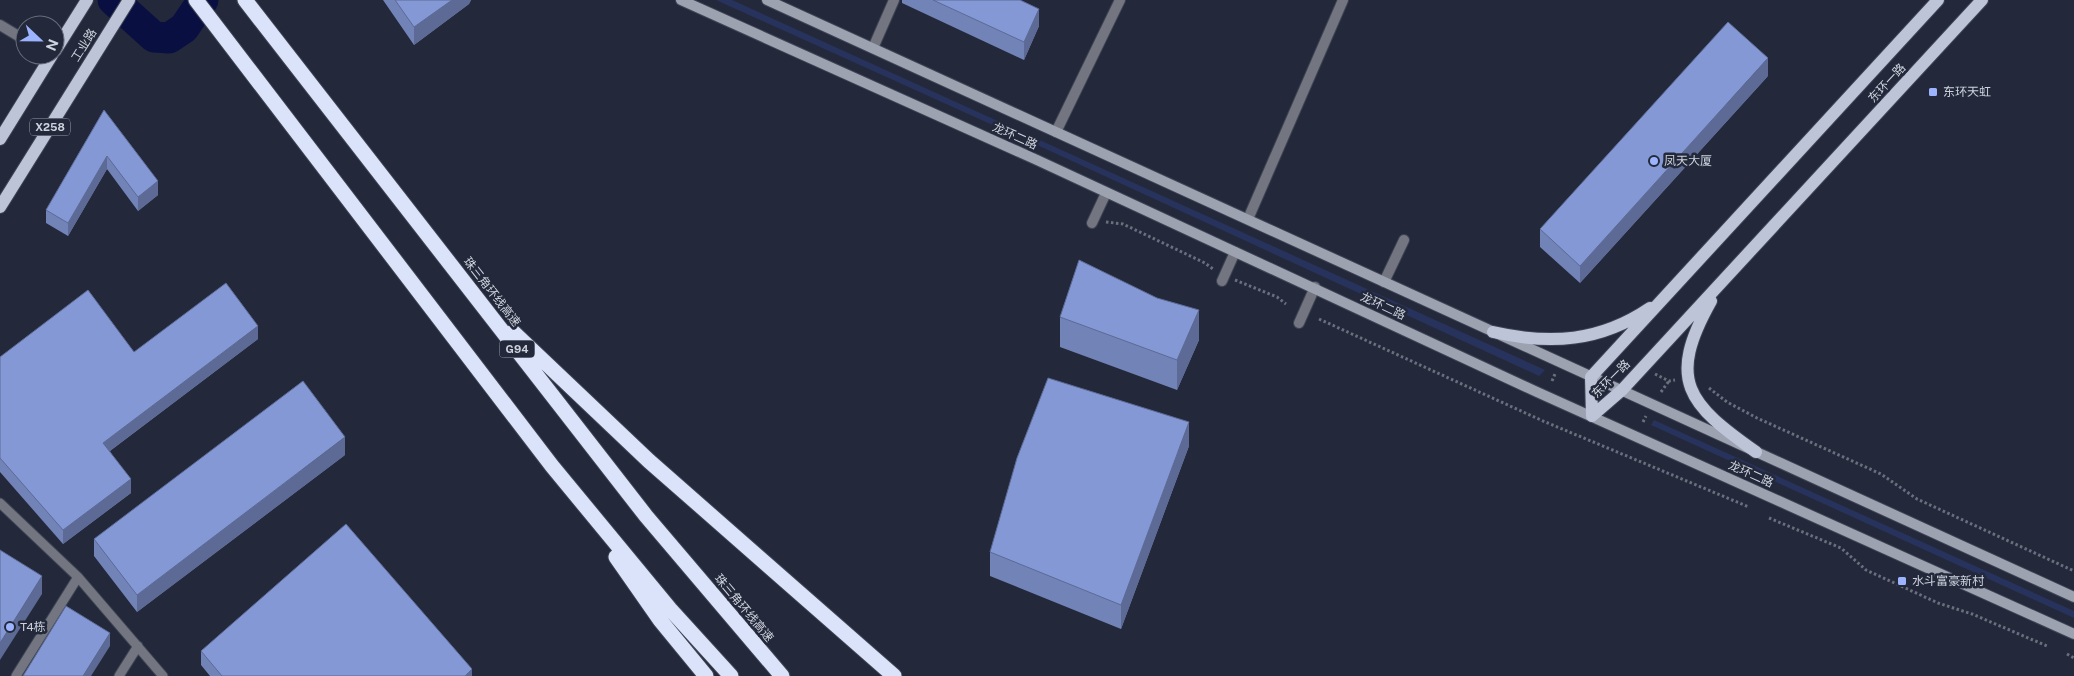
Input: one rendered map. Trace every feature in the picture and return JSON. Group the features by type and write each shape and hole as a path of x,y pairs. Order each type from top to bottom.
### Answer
{"highway":[{"path":"196,0 552,466 670,609 731,676"},
{"name":"珠三角环线高速","path":"245,0 646,516 782,676"},
{"path":"475,295 649,461 894,676"},
{"path":"552,466 660,620 706,676"}],"main road":[{"name":"工业路","path":"65,34 87,0"},
{"name":"工业路","path":"0,207 129,0"},
{"name":"龙环二路","path":"681,0 1028,156 1592,416 2074,634"},
{"name":"龙环二路","path":"767,0 2074,597"},
{"name":"东环一路","path":"1592,416 1591,377 1938,0"},
{"name":"东环一路","path":"1592,416 1622,390 1982,0"},
{"name":"工业路","path":"0,139 45,65"},
{"path":"1724,280 1695,335 1690,348 1687,376 1691,390 1709,415 1756,452"},
{"path":"1493,332 1532,340 1585,337 1646,311 1666,296"}],"street":[{"path":"873,48 894,0"},
{"path":"1056,132 1120,0"},
{"path":"1248,219 1343,0"},
{"path":"0,25 15,34"},
{"path":"1092,223 1106,193"},
{"path":"1384,282 1404,240"},
{"path":"1227,280 1235,252"},
{"path":"1298,323 1315,287"}],"lane":[{"path":"0,503 78,577 164,676"},
{"path":"16,676 78,577"},
{"path":"119,676 138,646"}],"path":[{"path":"1106,222 1123,224 1205,263 1215,271"},
{"path":"1227,280 1277,297 1286,304"},
{"path":"1319,318 1543,421 1748,507"},
{"path":"1552,381 1555,374"},
{"path":"1654,374 1668,381 1661,392"},
{"path":"1707,386 1727,402 1757,418 1881,474 1916,499 2074,571"},
{"path":"1643,422 1646,416"},
{"path":"1770,518 1841,548 1866,570 1938,603 1972,614 2046,646"},
{"path":"2067,654 2074,658"}],"shaded area":[{"path":"716,0 732,0 1545,370 1539,376 1048,150"},
{"path":"1654,420 2074,611 2074,618 1651,425"}],"building":[{"path":"395,0 452,0 414,27"},
{"path":"933,0 1020,0 1039,9 1024,42"},
{"name":"凤天大厦","path":"1728,22 1768,58 1580,266 1540,229"},
{"path":"104,110 158,181 138,197 107,156 68,223 46,210"},
{"path":"1079,260 1157,298 1199,310 1177,360 1060,317"},
{"path":"226,283 258,326 103,443 131,479 63,530 0,458 0,357 88,290 134,352"},
{"path":"1048,378 1189,422 1121,605 990,552 1017,458"},
{"path":"303,381 345,437 137,595 94,539"},
{"path":"346,524 472,669 465,676 222,676 201,651"},
{"name":"T4栋","path":"0,550 42,576 0,643"},
{"path":"66,606 110,633 83,676 23,676"}],"waterway":[{"path":"113,0 154,37 169,38 184,28 203,0"}],"place":[{"name":"东环天虹","path":"1933,92"},
{"name":"凤天大厦","path":"1654,161"},
{"name":"水斗富豪新村","path":"1902,581"},
{"name":"T4栋","path":"10,627"}]}
